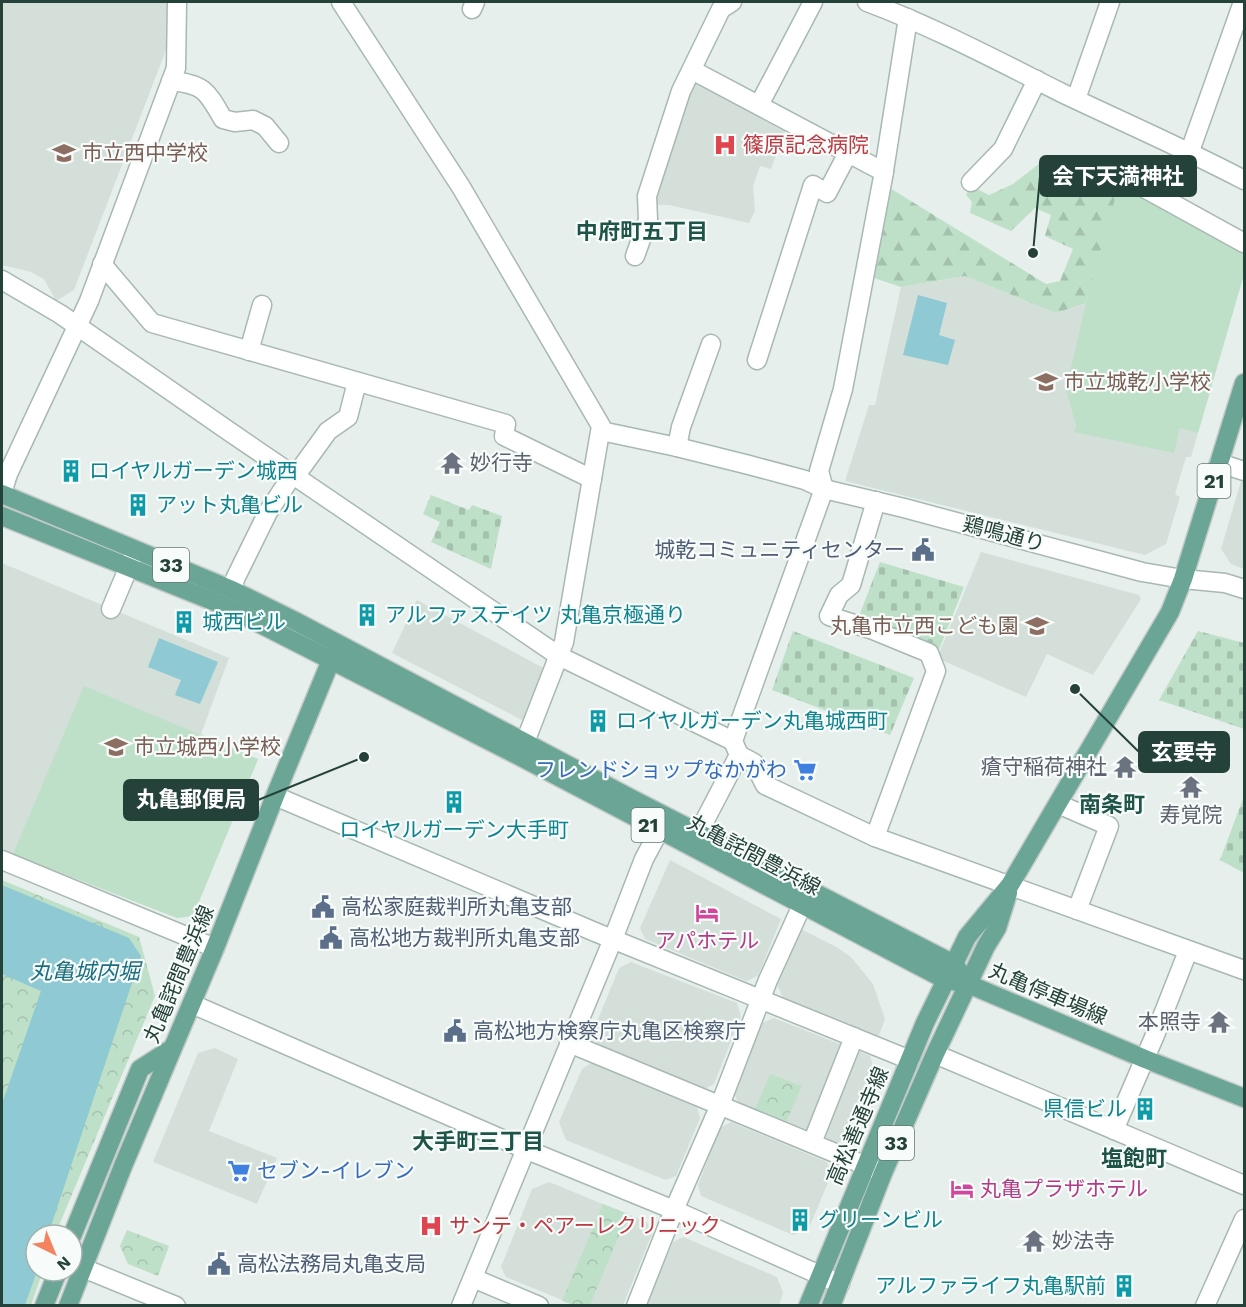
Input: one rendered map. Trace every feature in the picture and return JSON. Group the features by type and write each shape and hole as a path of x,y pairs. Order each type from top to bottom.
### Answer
{"main road":[{"name":"21","path":"950,972 967,937 1010,885 1170,612 1183,579 1245,383"},
{"name":"33","path":"2,493 132,559"},
{"name":"33","path":"2,516 132,559 228,598 335,652"},
{"name":"丸亀詫間豊浜線","path":"84,1266 171,1049 215,948 274,796 335,652 950,972 968,984"},
{"name":"21","path":"968,984 997,928 1010,885"},
{"name":"高松善通寺線","path":"808,1305 910,1060 950,972"},
{"name":"高松善通寺線","path":"831,1305 883,1173 968,984"},
{"name":"丸亀停車場線","path":"968,984 1145,1059 1245,1098"},
{"path":"77,1223 140,1069 171,1049"},
{"path":"44,1305 53,1283"},
{"name":"丸亀詫間豊浜線","path":"68,1305 77,1283"}],"street":[{"path":"2,493 8,474 89,301 176,68 177,2"},
{"path":"341,2 461,188 601,426 564,642 522,749"},
{"path":"635,256 648,220 647,196 681,91 721,9 732,2"},
{"path":"759,105 813,2"},
{"path":"867,2 908,18 1190,151 1245,180"},
{"path":"1076,99 1110,2"},
{"path":"1190,151 1243,2"},
{"path":"695,840 736,748 824,489 819,471 842,394 884,172 908,18"},
{"path":"692,70 884,172"},
{"path":"971,182 1004,149 1037,80"},
{"path":"171,81 194,83 211,98 223,119 236,122 253,120 265,126 279,143"},
{"path":"757,360 813,185 827,193 848,153"},
{"path":"1107,168 1245,243"},
{"path":"102,264 152,323 506,424 504,436 592,479"},
{"path":"2,280 60,314 559,656 736,748 754,764 765,785 875,837 1245,970"},
{"path":"249,351 262,305"},
{"path":"677,447 681,427 711,344"},
{"path":"228,598 268,512 293,474 300,471 328,431 348,417 357,382"},
{"name":"鶏鳴通り","path":"601,431 677,447 805,480 824,489 1142,572 1225,583 1245,589"},
{"path":"1219,463 1245,471"},
{"path":"875,837 936,671 929,653 873,630 829,616 839,595 851,585 876,501"},
{"path":"111,609 132,559"},
{"path":"274,796 613,939 910,1060"},
{"path":"1058,804 1109,826 1077,910"},
{"path":"461,1305 644,859 663,823"},
{"path":"2,860 215,948"},
{"path":"636,1305 720,1105 760,999 806,898"},
{"path":"1114,1130 1188,951"},
{"path":"192,1004 525,1149 769,1251 840,1284"},
{"path":"812,1143 854,1037"},
{"path":"569,1043 883,1173"},
{"path":"935,1054 1245,1185"},
{"path":"1205,1305 1245,1219"},
{"path":"84,1268 176,1305"},
{"path":"472,1278 538,1305"}],"shaded area":[{"name":"市立西中学校","path":"2,2 167,2 169,42 74,290 56,301 44,279 31,272 2,265"},
{"name":"篠原記念病院","path":"692,79 787,126 771,169 760,166 753,186 755,211 749,223 669,205 655,205 656,190"},
{"name":"市立城乾小学校","path":"1120,181 1244,274 1191,457 1186,457 1175,494 1180,497 1166,544 1145,555 845,481 869,405 875,405 901,287 965,276 1056,313 1086,303"},
{"path":"1241,481 1244,482 1244,569 1231,564 1221,549"},
{"name":"丸亀市立西こども園","path":"981,552 1139,595 1141,599 1093,675 1047,654 1026,697 937,658"},
{"name":"市立城西小学校","path":"2,563 229,658 201,734 258,759 193,916 177,918 2,850"},
{"path":"417,600 547,670 524,721 392,653"},
{"path":"670,860 781,919 758,976 746,981 645,939 640,928"},
{"path":"801,929 851,957 873,984 885,1019 878,1038 783,998 777,984"},
{"path":"631,962 737,1003 741,1016 714,1084 705,1089 598,1045 592,1034 619,968"},
{"path":"774,1018 870,1056 874,1069 846,1138 837,1143 738,1102 733,1091 762,1023"},
{"path":"215,1048 238,1059 209,1131 277,1158 257,1204 153,1162 198,1053"},
{"path":"591,1063 697,1107 700,1118 676,1176 666,1180 566,1140 559,1122 582,1069"},
{"path":"731,1122 827,1162 832,1173 809,1228 793,1235 701,1196 698,1185 720,1128"},
{"path":"549,1182 647,1222 652,1234 623,1305 574,1305 506,1277 501,1267 532,1189"},
{"path":"683,1237 777,1277 783,1293 779,1305 646,1306 673,1242"}],"green space":[{"path":"1040,163 1100,178 1099,189 1116,197 1086,303 1056,313 965,276 901,287 871,277 888,187 1046,284 1060,281 1073,249 1045,236 1051,215 1035,208 1011,231 970,213 972,202 966,195 971,186 989,195 1013,184"},
{"path":"1120,181 1244,251 1244,274 1198,433 1180,428 1174,453 1074,432 1076,426 1066,389 1086,303"},
{"path":"431,495 469,510 472,505 502,516 491,569 431,542 440,522 423,514"},
{"path":"880,562 964,587 938,652 857,621"},
{"path":"793,631 914,678 890,735 772,690"},
{"path":"1198,631 1244,643 1244,729 1159,700"},
{"path":"84,686 258,759 193,916 177,918 13,854"},
{"path":"1244,796 1244,873 1220,860"},
{"name":"丸亀城内堀","path":"2,880 139,937 155,996 60,1223 24,1223 24,1283 39,1283 31,1305 2,1305"},
{"path":"770,1074 802,1086 786,1122 755,1109"},
{"path":"603,1204 628,1214 590,1305 574,1305 562,1301"},
{"path":"127,1230 169,1246 158,1276 128,1264 120,1246"}],"water":[{"path":"918,295 947,303 939,335 955,340 948,365 903,355"},
{"path":"159,638 218,662 200,704 175,695 181,680 148,667"},
{"name":"丸亀城内堀","path":"2,885 129,938 141,956 52,1223 24,1223 24,1283 33,1283 25,1305 2,1305 2,1104 41,991 2,974"}],"place":[{"name":"篠原記念病院","path":"725,145"},
{"name":"市立西中学校","path":"64,153"},
{"name":"会下天満神社","path":"1033,253"},
{"name":"市立城乾小学校","path":"1046,382"},
{"name":"妙行寺","path":"452,463"},
{"name":"ロイヤルガーデン城西","path":"71,471"},
{"name":"アット丸亀ビル","path":"138,505"},
{"name":"城乾コミュニティセンター","path":"923,550"},
{"name":"アルファステイツ 丸亀京極通り","path":"367,615"},
{"name":"城西ビル","path":"184,622"},
{"name":"丸亀市立西こども園","path":"1037,626"},
{"name":"玄要寺","path":"1075,689"},
{"name":"ロイヤルガーデン丸亀城西町","path":"598,721"},
{"name":"市立城西小学校","path":"116,747"},
{"name":"丸亀郵便局","path":"364,757"},
{"name":"瘡守稲荷神社","path":"1125,767"},
{"name":"フレンドショップなかがわ","path":"805,770"},
{"name":"寿覚院","path":"1191,787"},
{"name":"ロイヤルガーデン大手町","path":"454,802"},
{"name":"高松家庭裁判所丸亀支部","path":"323,907"},
{"name":"アパホテル","path":"707,913"},
{"name":"高松地方裁判所丸亀支部","path":"331,938"},
{"name":"本照寺","path":"1219,1022"},
{"name":"高松地方検察庁丸亀区検察庁","path":"455,1031"},
{"name":"県信ビル","path":"1145,1109"},
{"name":"セブン-イレブン","path":"239,1171"},
{"name":"丸亀プラザホテル","path":"962,1189"},
{"name":"グリーンビル","path":"800,1220"},
{"name":"サンテ・ペアーレクリニック","path":"431,1226"},
{"name":"妙法寺","path":"1034,1241"},
{"name":"高松法務局丸亀支局","path":"219,1264"},
{"name":"アルファライフ丸亀駅前","path":"1124,1286"}],"district":[{"name":"中府町五丁目","path":"642,231"},
{"name":"南条町","path":"1112,804"},
{"name":"大手町三丁目","path":"478,1141"},
{"name":"塩飽町","path":"1134,1158"}]}
